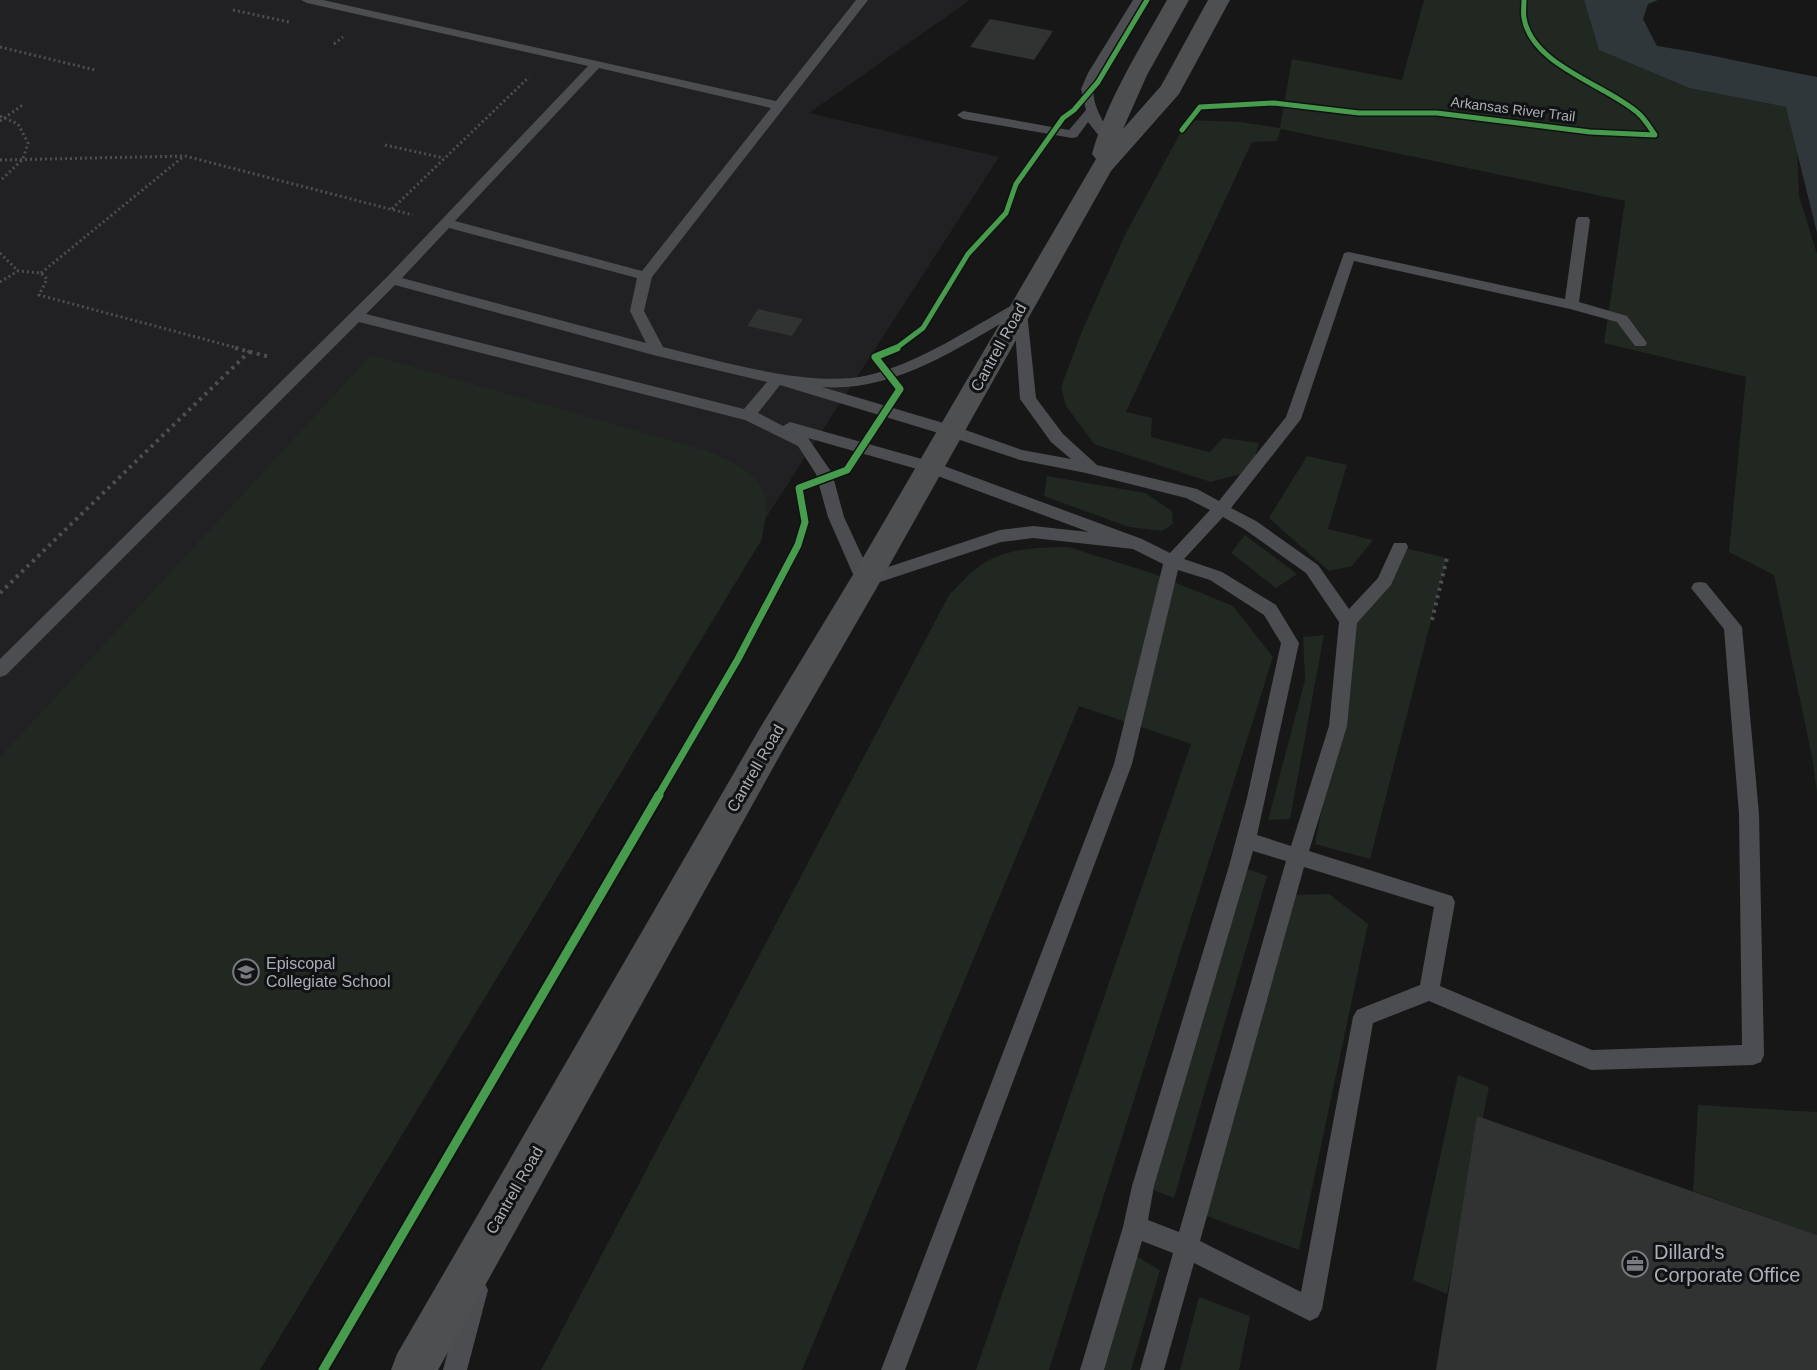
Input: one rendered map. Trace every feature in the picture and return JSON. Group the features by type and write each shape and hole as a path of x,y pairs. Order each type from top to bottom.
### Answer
{"main road":[{"name":"Cantrell Road","path":"1101,168 1108,138 1134,80 1178,0"},
{"name":"Cantrell Road","path":"413,1370 491,1228 1101,168 1171,89 1218,0"}],"lane":[{"path":"307,0 779,106"},
{"path":"657,351 637,311 645,276 862,0"},
{"path":"1108,138 1095,123 1088,89 1094,73 1137,0"},
{"path":"2,665 392,280 596,64"},
{"path":"963,115 1072,134 1092,110"},
{"path":"1571,305 1583,220"},
{"path":"446,223 645,276"},
{"path":"893,1370 1123,764 1172,561 1221,509 1293,419 1349,256 1622,318 1640,344"},
{"path":"392,280 657,351 777,379 951,431 1020,455 1092,469 1191,493 1250,525 1312,569 1348,621"},
{"path":"777,379 857,383 888,374 927,357 1021,306 1028,399 1057,438 1092,469"},
{"path":"356,316 748,415 930,467 1136,543 1172,561 1216,576 1270,610 1290,643 1257,798 1239,866 1143,1185 1135,1227 1092,1370"},
{"path":"748,415 777,379"},
{"path":"748,415 804,442 824,473 836,517 865,581 1000,536 1033,532 1136,543"},
{"path":"1152,1370 1311,808 1338,726 1348,621 1386,581 1400,547"},
{"path":"1135,1227 1188,1247 1310,1309 1364,1017 1429,991 1592,1060 1753,1055 1749,814 1733,627 1700,588"},
{"path":"1245,840 1444,902 1429,991"},
{"path":"455,1370 491,1228"}],"path":[{"path":"0,47 95,70"},
{"path":"392,209 531,76"},
{"path":"0,121 24,104"},
{"path":"0,116 18,124 28,143 23,159 0,182"},
{"path":"385,145 444,159"},
{"path":"0,160 185,156 446,223"},
{"path":"41,273 185,156"},
{"path":"0,253 18,271"},
{"path":"0,282 18,271 41,273 47,279 39,295 272,358"},
{"path":"0,592 250,351"},
{"path":"1432,620 1447,558"}],"shaded area":[{"name":"Episcopal Collegiate School","path":"0,0 970,0 809,113 999,157 729,575 0,1370"},
{"path":"1424,0 1584,0 1599,50 1689,88 1786,107 1797,145 1799,196 1817,254 1817,793 1813,762 1774,575 1729,552 1746,377 1604,343 1625,201 1281,129 1277,141 1252,142 1126,412 1152,418 1151,437 1210,452 1223,438 1259,443 1251,471 1211,482 1094,444 1066,406 1061,387 1082,331 1125,235 1182,130 1190,120 1240,122 1280,128 1292,59 1402,80"},
{"path":"1584,0 1658,0 1648,4 1643,19 1657,46 1817,77 1817,233 1786,107 1689,88 1599,50"},
{"path":"371,355 708,451 726,459 751,475 762,491 766,501 766,515 762,539 260,1370 0,1370 0,757"},
{"path":"1307,456 1347,465 1328,529 1373,540 1352,566 1329,571 1269,518"},
{"path":"1047,476 1145,493 1172,511 1173,524 1162,531 1129,527 1044,496"},
{"path":"1245,535 1297,574 1276,588 1231,553"},
{"path":"1068,547 1152,573 1233,606 1273,657 1049,1370 976,1370 1191,744 1079,706 802,1370 541,1370 949,595 968,575 991,559 1023,550"},
{"path":"1400,547 1447,558 1370,859 1315,844 1338,726 1348,621"},
{"path":"1324,635 1290,819 1268,820 1305,680 1303,637"},
{"path":"1239,866 1267,876 1174,1198 1143,1186"},
{"path":"1329,894 1368,924 1299,1250 1196,1212 1287,895"},
{"path":"1458,1075 1489,1087 1447,1294 1413,1280"},
{"path":"1698,1105 1817,1112 1817,1235 1693,1191"},
{"path":"1127,1251 1160,1270 1131,1370 1092,1370"},
{"path":"1199,1297 1250,1316 1239,1370 1180,1370"}],"building":[{"path":"990,19 1053,31 1034,60 970,47"},
{"path":"758,309 803,319 792,336 747,326"},
{"name":"Dillard's Corporate Office","path":"1477,1116 1817,1235 1817,1370 1436,1370"}],"cycle path":[{"path":"323,1370 738,659 798,545 805,522 799,488 847,470 900,389 875,357 893,351 923,328 968,254 1006,213 1016,184 1063,118 1074,110 1098,82 1147,0"},
{"name":"Arkansas River Trail","path":"1182,130 1200,107 1274,103 1359,113 1437,113 1590,132 1655,135 1634,110 1581,80 1544,52 1531,36 1524,19 1524,0"}],"place":[{"name":"Episcopal Collegiate School","path":"246,972"},
{"name":"Dillard's Corporate Office","path":"1635,1264"}]}
